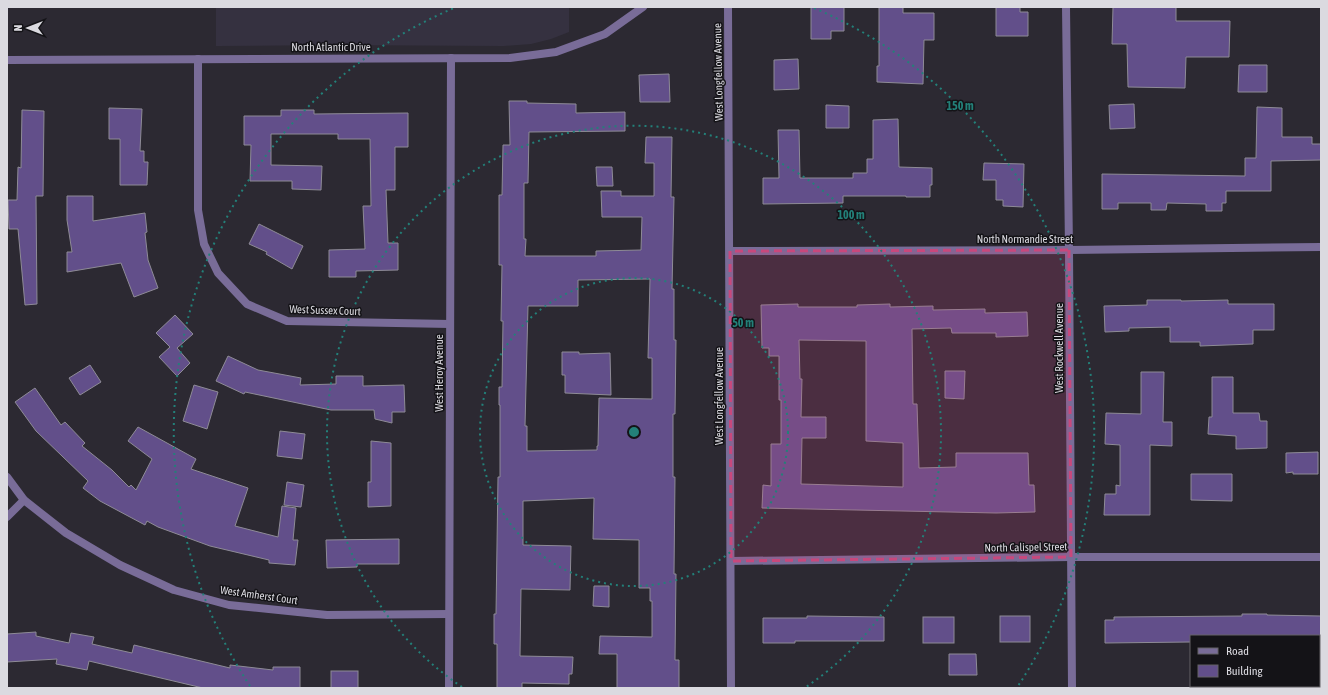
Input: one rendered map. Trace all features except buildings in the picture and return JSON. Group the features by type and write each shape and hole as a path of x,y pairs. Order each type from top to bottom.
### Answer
{"street":[{"name":"North Atlantic Drive","path":"7,60 510,58 556,52 605,34 643,7"},
{"name":"West Longfellow Avenue","path":"728,7 731,688"},
{"name":"West Rockwell Avenue","path":"1066,7 1072,688"},
{"name":"West Heroy Avenue","path":"449,688 451,58"},
{"name":"West Sussex Court","path":"198,59 198,210 204,244 218,273 247,304 287,321 450,324"},
{"name":"North Normandie Street","path":"730,252 1321,247"},
{"name":"West Amherst Court","path":"7,478 24,500 66,532 120,565 174,590 229,604 327,615 449,614"},
{"path":"7,517 24,500"},
{"name":"North Calispel Street","path":"731,561 1071,557 1321,557"}],"highlighted area":[{"path":"1069,250 1071,557 731,561 730,251"}],"shaded area":[{"path":"216,7 569,7 569,32 551,39 531,44 504,46 216,46"}]}
